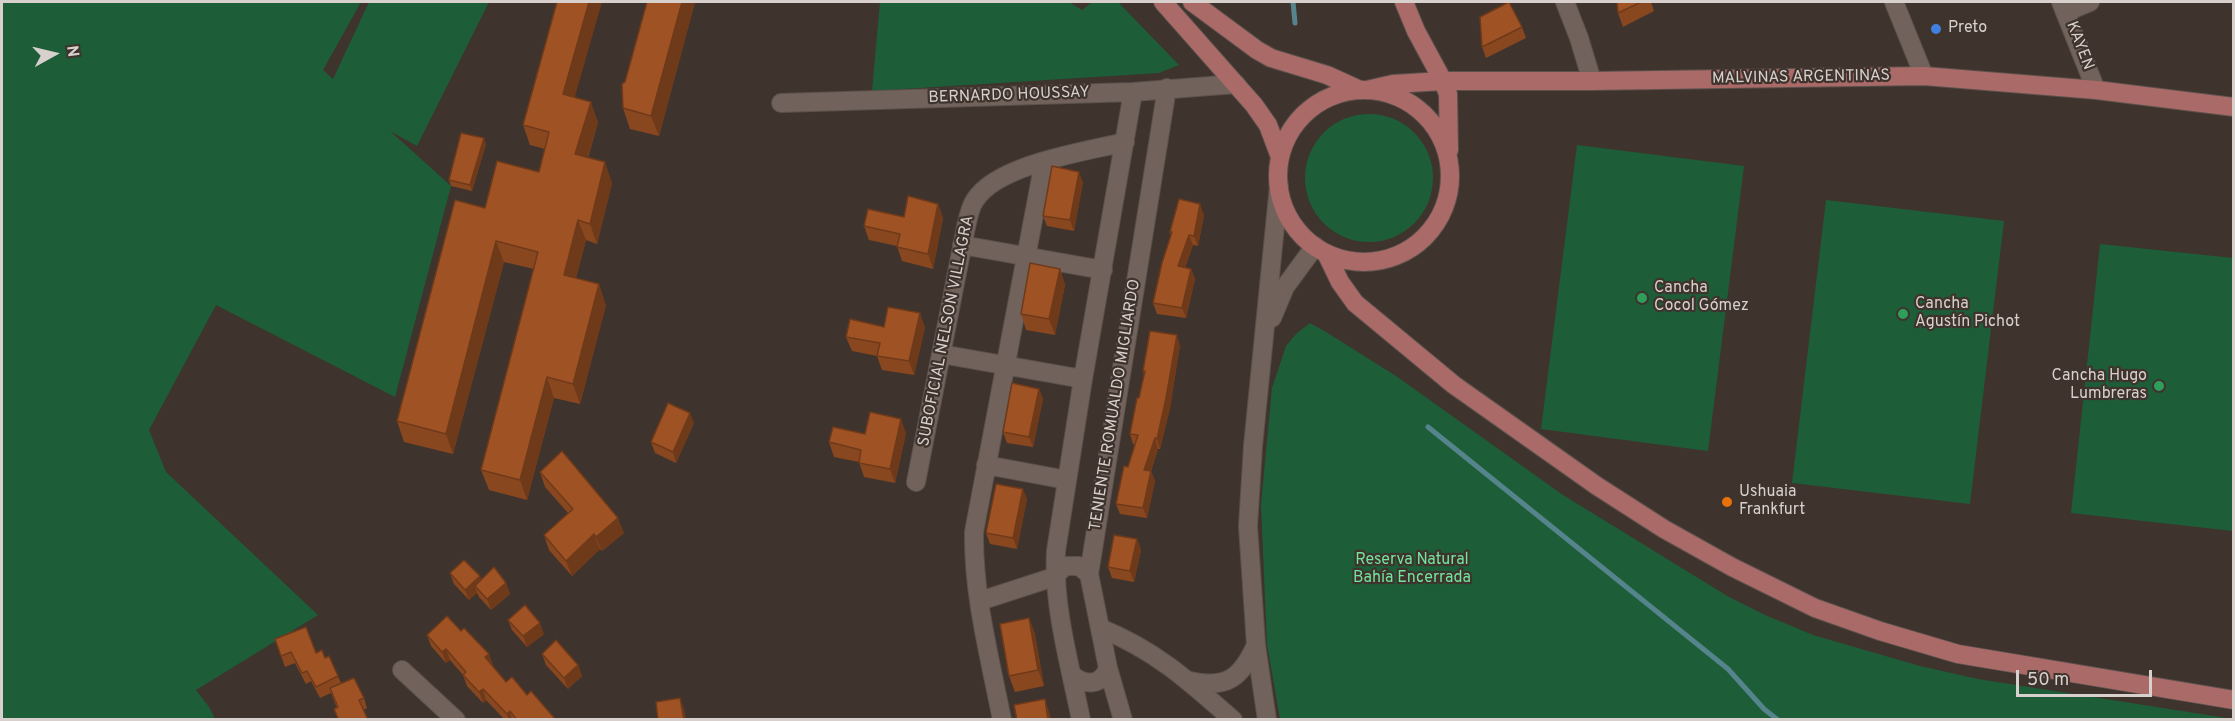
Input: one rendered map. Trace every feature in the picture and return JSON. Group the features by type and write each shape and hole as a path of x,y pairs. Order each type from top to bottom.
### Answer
{"main road":[{"path":"1163,2 1254,105 1268,125 1280,157"},
{"path":"1192,2 1271,58 1327,75 1364,90 1390,94 1412,104 1429,119 1442,139 1449,161"},
{"path":"1364,90 1342,92 1312,108 1298,122 1287,138 1280,157 1279,186 1285,209 1297,230 1321,250 1349,261 1372,262 1395,256 1416,245 1433,228 1444,208 1450,185 1448,94 1404,2"},
{"path":"1416,31 1423,61 1420,82"},
{"name":"MALVINAS ARGENTINAS","path":"1364,90 1443,81 1924,76 2096,90 2234,108"},
{"path":"1321,250 1354,303 1454,385 1597,486 1664,529 1732,567 1815,608 1880,631 1958,654 2234,699"}],"street":[{"path":"1565,2 1592,81"},
{"path":"1894,2 1924,76"},
{"path":"2063,7 2090,2"},
{"name":"KAYEN","path":"2063,7 2096,90"},
{"name":"BERNARDO HOUSSAY","path":"781,103 1133,92 1236,84"},
{"name":"TENIENTE ROMUALDO MIGLIARDO","path":"1123,720 1108,668 1089,574 1167,88"},
{"name":"TENIENTE ROMUALDO MIGLIARDO","path":"1081,720 1056,599 1054,577 1059,529 1083,379 1133,92"},
{"name":"SUBOFICIAL NELSON VILLAGRA","path":"916,482 962,245 974,201 986,187 1001,176 1018,169 1125,142"},
{"path":"1002,720 980,601 974,559 974,532 1044,162"},
{"path":"1267,720 1256,645 1248,526 1252,446 1279,186"},
{"path":"962,245 1103,270"},
{"path":"1263,345 1285,287 1321,250"},
{"path":"941,354 1083,379"},
{"path":"986,465 1067,480"},
{"path":"980,601 1054,577 1059,570 1073,565 1079,566 1089,574"},
{"path":"1100,628 1147,650 1189,680 1233,720"},
{"path":"1189,680 1208,685 1224,682 1238,674 1256,645"},
{"path":"1072,675 1080,682 1095,682 1101,680 1108,668"},
{"path":"402,670 456,720"}],"green space":[{"path":"2,2 361,2 323,70 333,79 369,2 489,2 417,146 390,131 451,186 395,397 216,305 149,430 166,472 318,615 196,690 215,719 2,719"},
{"path":"880,2 1069,2 1082,10 1092,2 1118,2 1179,65 1159,73 872,91"},
{"path":"1369,114 1394,118 1415,132 1429,153 1433,178 1429,203 1415,224 1394,238 1369,242 1344,238 1323,224 1309,203 1305,178 1309,153 1323,132 1344,118"},
{"name":"Cancha Cocol Gómez","path":"1577,145 1744,166 1708,451 1541,429"},
{"name":"Cancha Agustín Pichot","path":"1826,200 2004,221 1970,504 1792,483"},
{"name":"Cancha Hugo Lumbreras","path":"2100,244 2233,258 2233,531 2071,513"},
{"name":"Reserva Natural Bahía Encerrada","path":"1310,323 1396,376 1563,495 1729,597 1765,615 1813,635 1920,666 1978,679 2233,719 1280,719 1267,644 1261,505 1272,388 1286,346"}],"building":[{"path":"557,2 589,2 563,94 591,102 575,154 605,162 590,224 578,220 564,275 599,284 573,384 547,377 520,480 481,470 538,252 496,241 446,434 397,421 455,200 485,208 497,161 539,172 549,132 523,125"},
{"path":"647,2 682,2 651,116 623,108 622,84 625,82"},
{"path":"1509,2 1522,27 1482,47 1480,17"},
{"path":"1617,2 1641,2 1618,13"},
{"path":"461,133 484,138 470,185 449,180"},
{"path":"1052,166 1079,172 1070,220 1043,216"},
{"path":"908,196 938,204 928,254 897,247 900,234 864,226 868,209 904,217"},
{"path":"1179,199 1200,204 1194,236 1189,235 1178,266 1191,269 1182,308 1153,303"},
{"path":"1030,263 1060,269 1049,319 1021,314"},
{"path":"888,307 920,313 909,361 877,356 880,343 846,337 850,319 884,327"},
{"path":"1150,331 1177,335 1157,439 1155,438 1144,470 1151,471 1143,508 1116,504 1124,466 1128,467 1138,435 1130,434 1145,371 1143,371"},
{"path":"1012,383 1039,389 1029,437 1003,432"},
{"path":"668,403 690,413 673,452 651,442"},
{"path":"870,412 901,419 890,469 859,463 861,450 829,442 833,427 865,434"},
{"path":"562,451 618,518 596,537 594,534 566,561 544,535 573,509 540,472"},
{"path":"996,484 1023,489 1013,538 986,533"},
{"path":"1114,535 1137,539 1130,571 1108,567"},
{"path":"464,560 480,576 465,590 450,573"},
{"path":"494,567 506,583 487,599 475,586"},
{"path":"525,605 540,623 523,636 508,620"},
{"path":"447,616 461,631 464,628 489,654 485,657 506,682 512,677 527,695 531,691 556,720 517,720 510,711 507,714 483,689 479,692 463,675 466,672 446,649 442,652 427,635"},
{"path":"1029,618 1038,670 1009,676 1000,624"},
{"path":"306,627 316,653 322,650 325,658 329,656 338,676 316,687 307,671 302,673 291,652 281,656 275,639"},
{"path":"556,640 578,665 564,678 542,654"},
{"path":"354,678 364,698 359,700 368,720 339,720 334,709 338,707 330,688"},
{"path":"680,698 684,720 658,720 656,702"},
{"path":"1045,699 1048,720 1017,720 1014,705"}],"waterway":[{"path":"1293,2 1295,23"},
{"path":"1428,427 1728,669 1764,709 1778,720"}],"place":[{"name":"Preto","path":"1936,29"},
{"name":"Cancha Cocol Gómez","path":"1642,298"},
{"name":"Cancha Agustín Pichot","path":"1903,314"},
{"name":"Cancha Hugo Lumbreras","path":"2159,386"},
{"name":"Ushuaia Frankfurt","path":"1727,502"}]}
